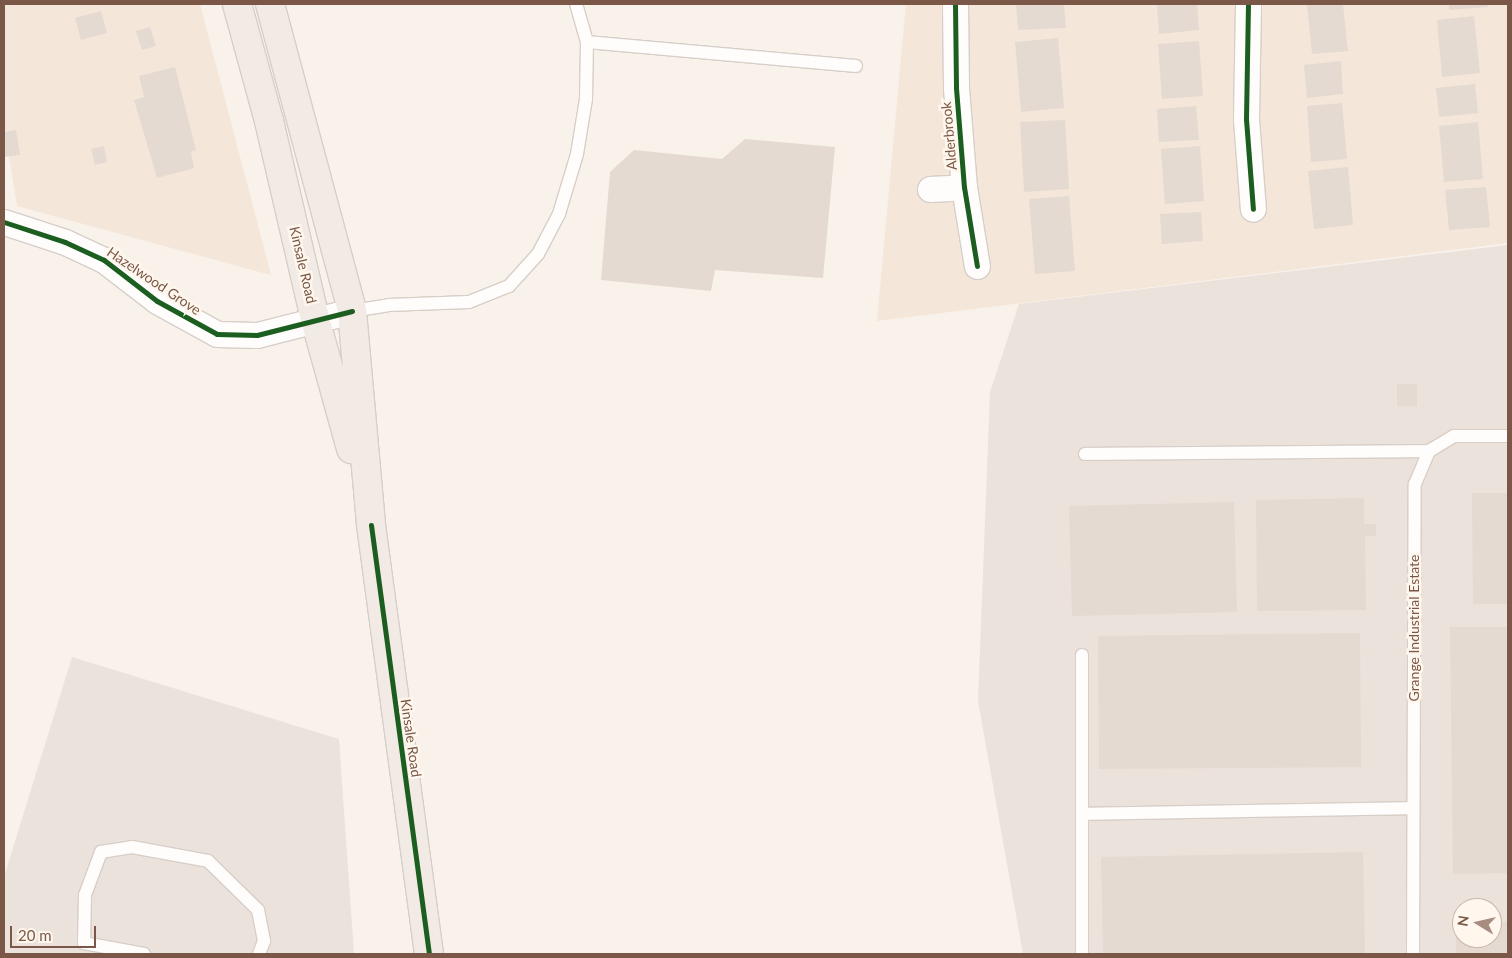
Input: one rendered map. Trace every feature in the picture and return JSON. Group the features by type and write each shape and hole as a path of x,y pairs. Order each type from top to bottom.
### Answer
{"highway":[{"name":"Kinsale Road","path":"237,4 269,121 315,319 371,525"},
{"name":"Kinsale Road","path":"270,4 352,311 371,525 429,954"}],"street":[{"name":"Alderbrook","path":"955,4 956,88 964,187 977,266"},
{"path":"1248,4 1246,119 1253,209"},
{"name":"Alderbrook","path":"930,189 964,187"},
{"name":"Hazelwood Grove","path":"4,222 65,242 104,260 157,301 216,334 257,335 352,311"}],"lane":[{"path":"352,311 388,305 469,302 509,286 538,254 559,214 577,154 586,99 587,42 576,4"},
{"path":"587,42 856,66"},
{"path":"1086,454 1429,451 1454,436 1508,436"},
{"name":"Grange Industrial Estate","path":"1414,954 1415,484 1429,451"},
{"path":"1082,655 1082,954"},
{"path":"1082,814 1413,808"},
{"path":"144,954 84,943 85,895 101,852 132,847 208,861 258,910 264,941 259,954"}],"shaded area":[{"path":"4,4 200,4 271,275 17,206 4,124"},
{"path":"906,4 1508,4 1508,243 877,321"},
{"path":"1508,245 1508,954 1023,954 978,701 990,392 1019,304"},
{"path":"72,657 339,739 354,954 4,954 4,877"}],"building":[{"path":"1016,4 1064,4 1066,28 1018,30"},
{"path":"1157,4 1197,4 1199,30 1159,34"},
{"path":"1307,4 1343,4 1348,51 1312,54"},
{"path":"1449,4 1488,4 1488,7 1449,10"},
{"path":"101,11 107,33 81,40 75,18"},
{"path":"1474,16 1480,73 1442,77 1437,20"},
{"path":"150,27 156,46 142,50 136,31"},
{"path":"1058,38 1064,108 1021,112 1015,42"},
{"path":"1199,41 1203,96 1162,99 1158,44"},
{"path":"1341,61 1343,94 1307,98 1304,65"},
{"path":"175,67 196,150 191,152 194,168 157,178 134,100 144,97 139,76"},
{"path":"1475,84 1478,113 1439,117 1436,88"},
{"path":"1342,103 1347,159 1311,162 1307,106"},
{"path":"1196,106 1199,140 1159,142 1157,109"},
{"path":"1065,120 1069,189 1024,192 1020,122"},
{"path":"1478,122 1483,179 1444,182 1439,126"},
{"path":"16,130 20,155 4,157 4,132"},
{"path":"745,139 835,147 823,278 715,270 711,291 601,280 610,172 634,150 722,159"},
{"path":"104,146 107,162 95,165 91,149"},
{"path":"1200,146 1204,201 1165,204 1161,149"},
{"path":"1348,167 1353,225 1314,229 1308,171"},
{"path":"1486,187 1490,227 1449,230 1445,190"},
{"path":"1069,196 1075,271 1035,274 1029,199"},
{"path":"1201,212 1203,241 1162,244 1160,214"},
{"path":"1397,384 1417,384 1417,406 1397,406"},
{"path":"1472,493 1508,493 1508,604 1473,604"},
{"path":"1364,498 1364,524 1376,524 1376,536 1365,536 1366,610 1257,611 1256,500"},
{"path":"1234,502 1237,612 1072,616 1069,506"},
{"path":"1450,627 1508,627 1508,873 1453,874"},
{"path":"1360,633 1361,767 1099,769 1098,636"},
{"path":"1363,852 1365,954 1103,954 1101,857"},
{"path":"1502,922 1508,922 1508,954 1456,954 1456,948 1502,948"}],"cycle path":[{"path":"955,4 956,88 964,187 977,266"},
{"path":"1248,4 1246,119 1253,209"},
{"path":"4,222 65,242 104,260 157,301 217,334 257,335 352,311"},
{"path":"371,525 429,954"}]}
